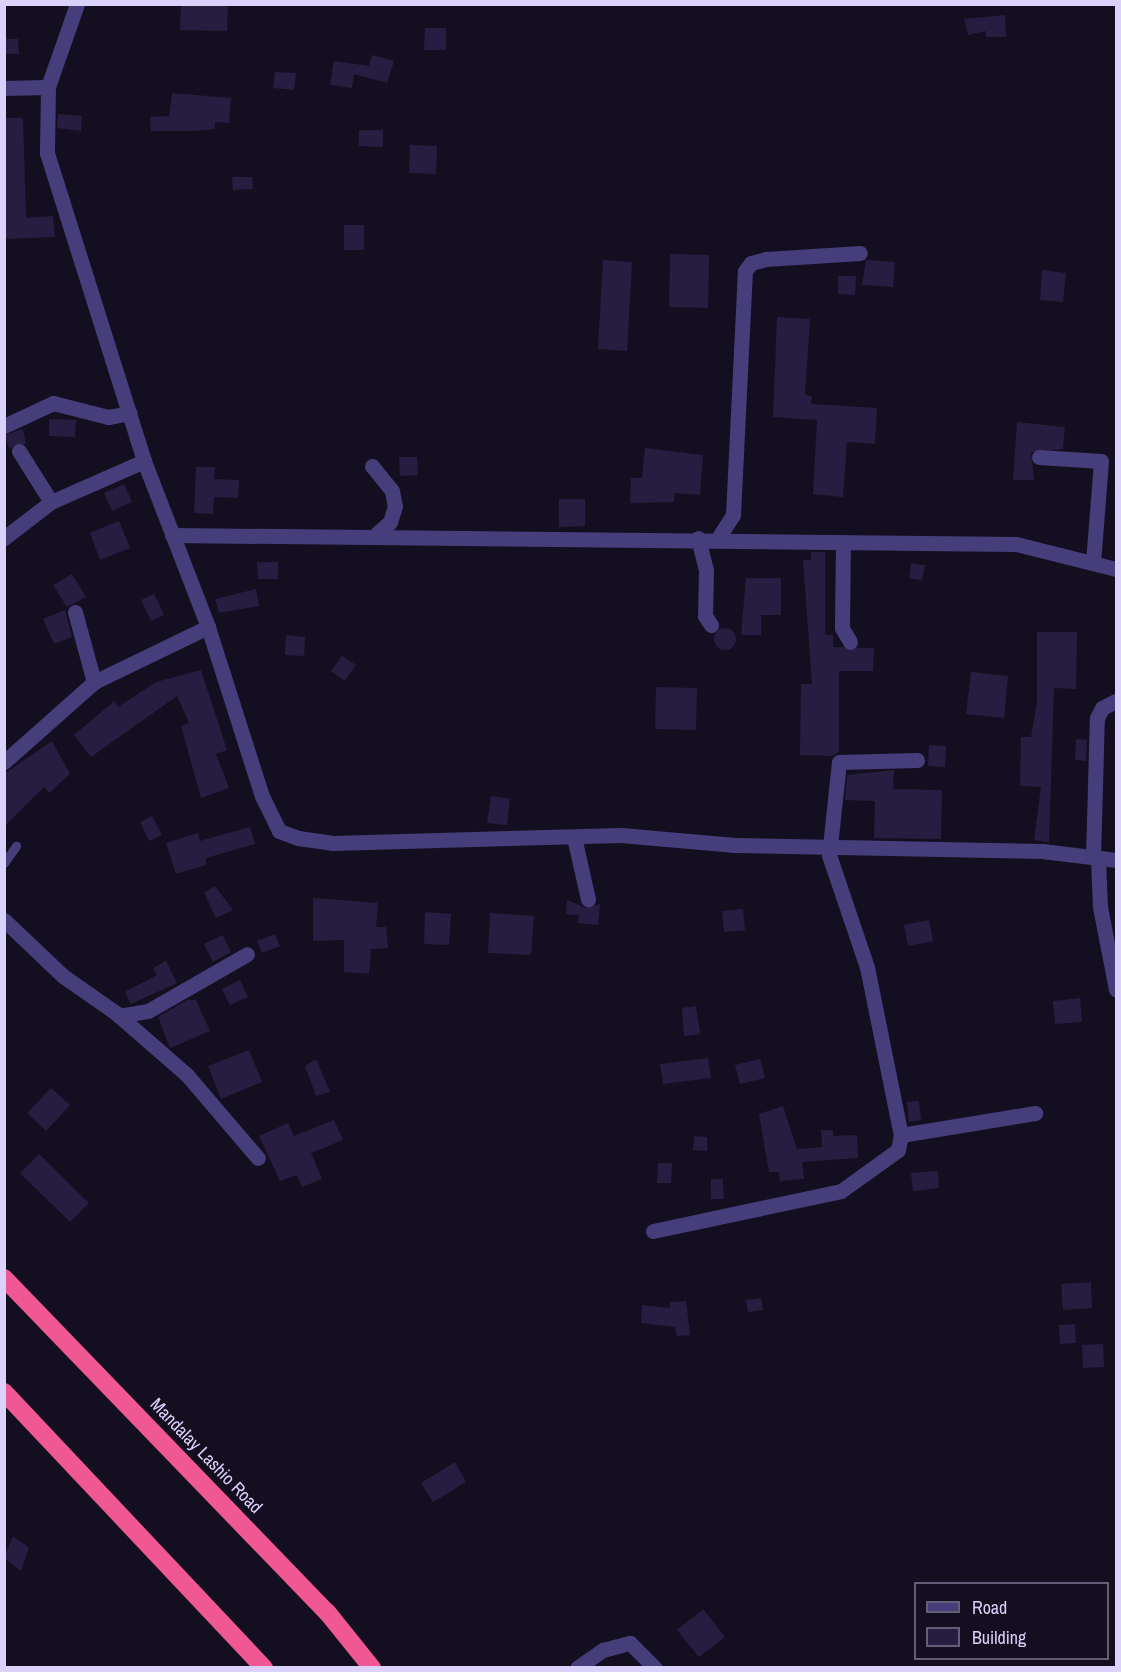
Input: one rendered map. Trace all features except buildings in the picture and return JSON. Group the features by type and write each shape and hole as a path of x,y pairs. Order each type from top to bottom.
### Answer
{"highway":[{"name":"Mandalay Lashio Road","path":"4,1278 327,1612 372,1668"},
{"path":"4,1392 264,1668"}],"street":[{"path":"77,4 48,87 47,153 144,461 208,627 236,725 279,831 332,843 574,837 1095,857 1116,860"},
{"path":"4,88 48,87"},
{"path":"718,538 733,515 746,271 751,262 766,259 860,253"},
{"path":"4,426 53,403 108,417 130,413"},
{"path":"19,451 51,502"},
{"path":"1039,457 1101,460 1093,562"},
{"path":"4,538 51,502 144,461"},
{"path":"372,466 392,491 395,506 390,522 376,534"},
{"path":"172,535 376,534 1016,544 1116,569"},
{"path":"698,538 706,570 705,616 711,625"},
{"path":"843,542 842,628 850,642"},
{"path":"75,612 94,682"},
{"path":"4,762 94,682 208,627"},
{"path":"1116,701 1102,708 1097,718 1095,857 1100,906 1116,983"},
{"path":"653,1231 841,1191 898,1150 901,1135 867,967 830,867 839,762 917,760"},
{"path":"574,837 588,899"},
{"path":"4,920 63,976 119,1016 187,1075 258,1158"},
{"path":"119,1016 148,1011 247,954"},
{"path":"901,1135 1035,1113"},
{"path":"577,1668 603,1650 630,1643 655,1668"}],"lane":[{"path":"4,863 16,846"}]}
